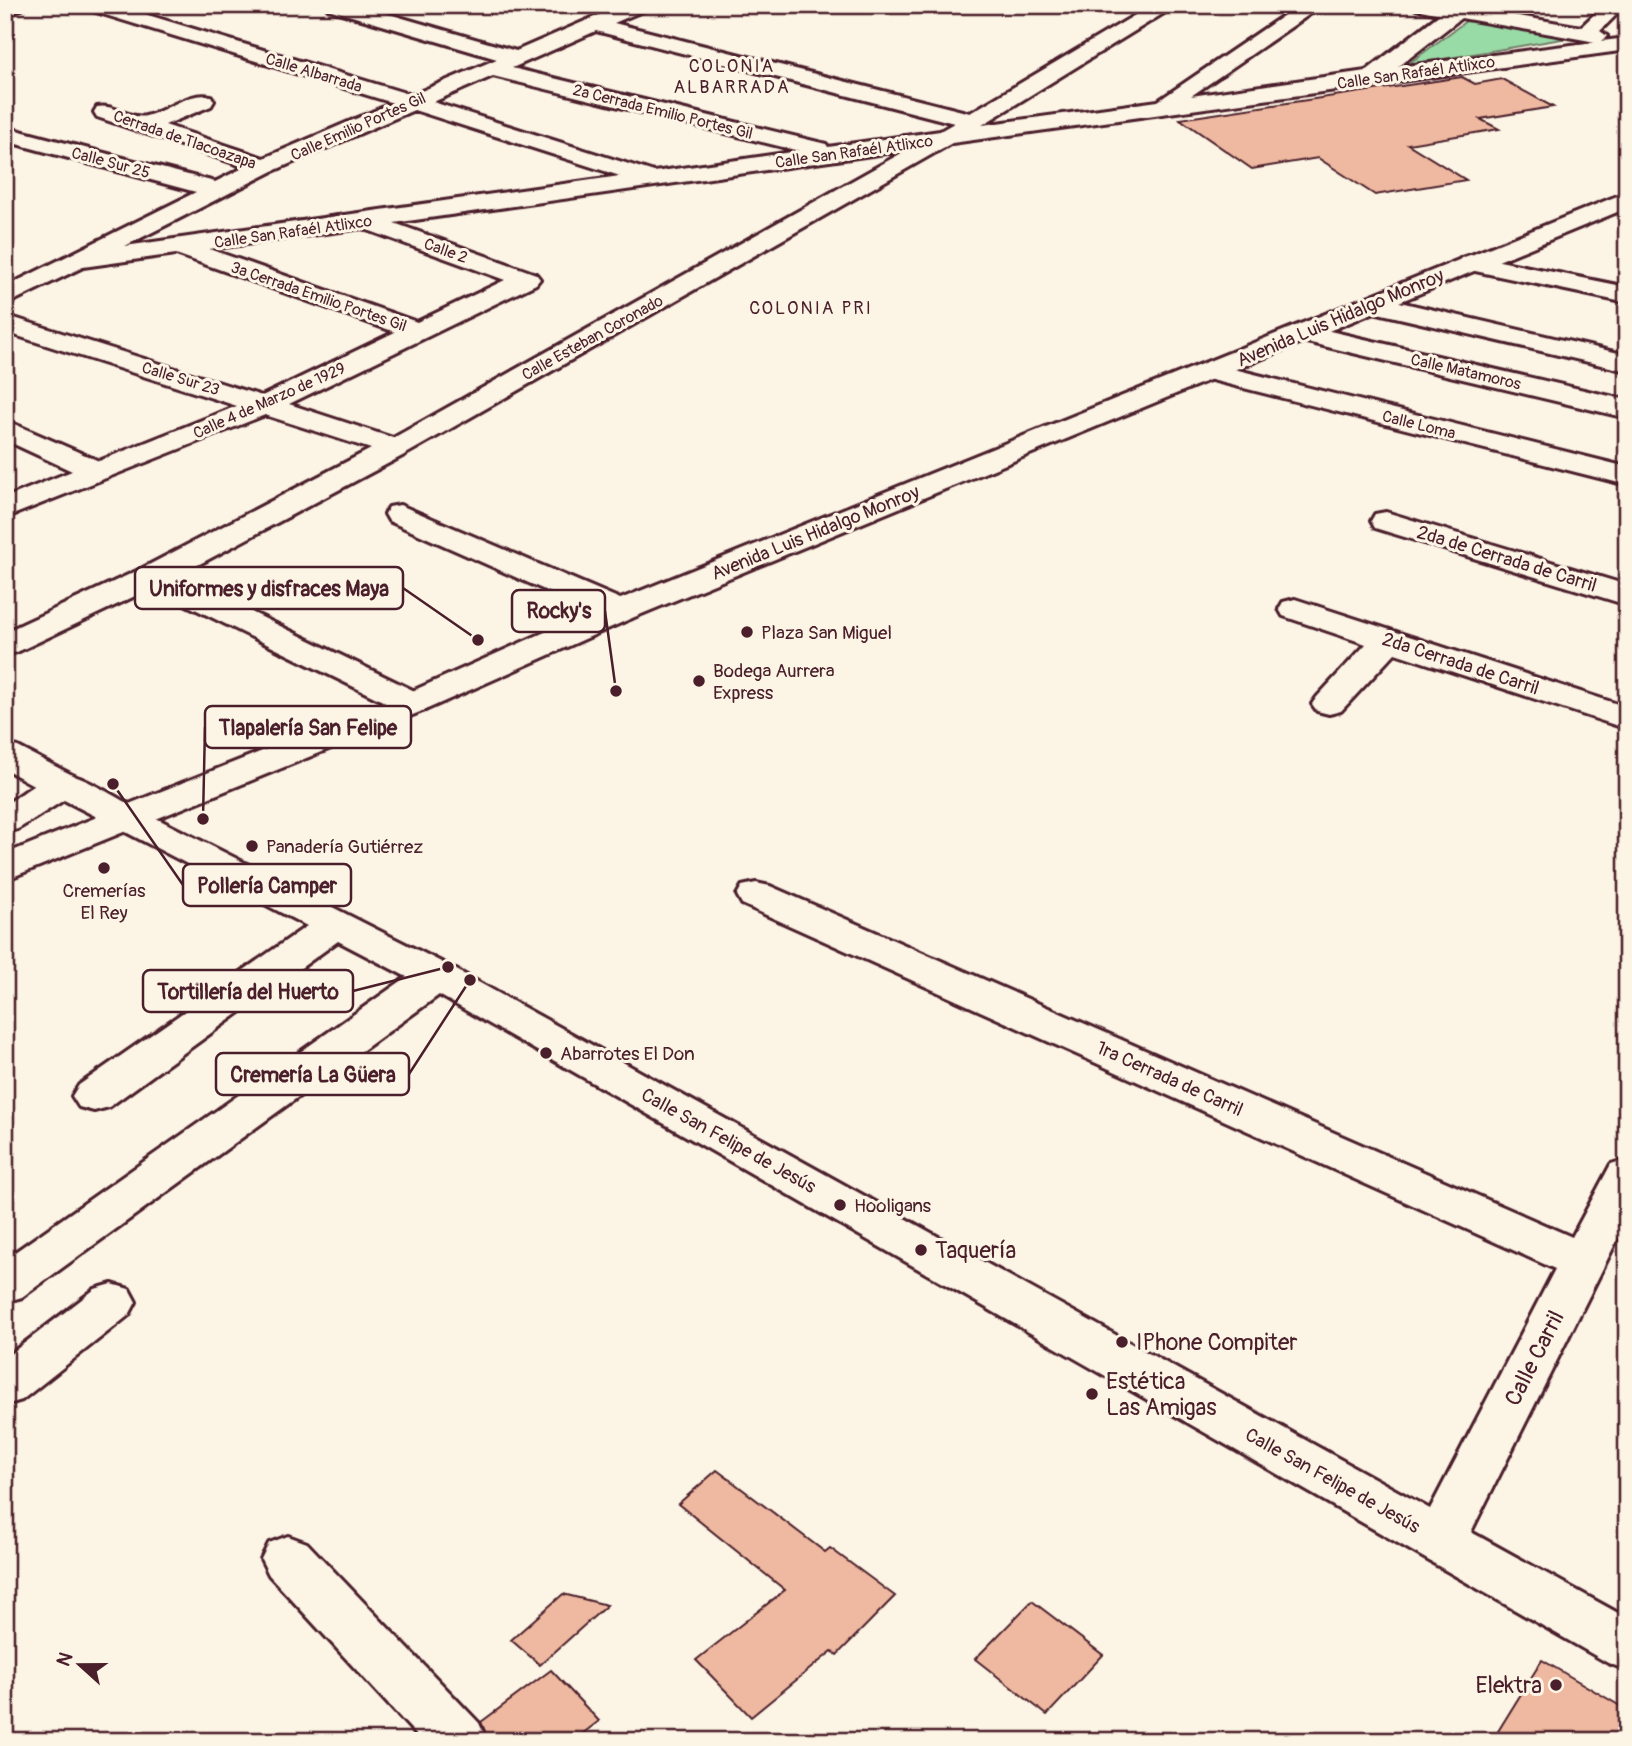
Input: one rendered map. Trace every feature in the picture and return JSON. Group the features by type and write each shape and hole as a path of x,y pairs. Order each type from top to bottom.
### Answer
{"street":[{"path":"5,9 15,5"},
{"name":"Calle Albarrada","path":"93,5 412,102 654,180"},
{"path":"335,5 518,58"},
{"name":"Calle Emilio Portes Gil","path":"5,297 265,166 640,5"},
{"path":"1160,107 1313,5"},
{"path":"1423,5 1461,8 1627,43"},
{"path":"1585,34 1616,5"},
{"name":"Calle Esteban Coronado","path":"5,645 152,576 396,448 945,138 1151,8"},
{"path":"1371,77 1461,8"},
{"path":"596,25 973,121"},
{"name":"Calle San Rafaél Atlixco","path":"82,260 1627,43"},
{"name":"2ª Cerrada Emilio Portes Gil","path":"490,69 835,153"},
{"path":"144,125 203,101"},
{"name":"Cerrada de Tlacoazapa","path":"105,112 265,166"},
{"name":"Calle Sur 25","path":"5,134 216,190"},
{"name":"Avenida Luis Hidalgo Monroy","path":"5,868 413,702 620,611 1210,372 1627,199"},
{"name":"Calle 2","path":"365,221 527,279"},
{"name":"3ª Cerrada Emilio Portes Gil","path":"181,248 417,331"},
{"path":"1470,263 1627,295"},
{"name":"Calle 4 de Marzo de 1929","path":"5,509 265,405 527,279"},
{"path":"1374,304 1627,363"},
{"name":"Calle Sur 23","path":"5,323 396,448"},
{"name":"Calle Matamoros","path":"1304,333 1627,409"},
{"name":"Calle Loma","path":"1210,372 1627,476"},
{"path":"5,429 98,472"},
{"path":"400,514 620,611"},
{"name":"2da de Cerrada de Carril","path":"1386,521 1627,595"},
{"path":"152,576 413,702"},
{"name":"2da Cerrada de Carril","path":"1294,609 1627,719"},
{"path":"1329,704 1390,639"},
{"name":"Calle San Felipe de Jesús","path":"5,755 437,976 1627,1646"},
{"path":"5,821 62,785"},
{"name":"1ra Cerrada de Carril","path":"756,895 1583,1262"},
{"path":"93,1096 337,923"},
{"path":"5,1284 437,976"},
{"name":"Calle Carril","path":"1440,1540 1627,1175"},
{"path":"5,1386 112,1302"},
{"path":"288,1559 459,1741"}],"green space":[{"path":"1470,18 1574,37 1407,65"}],"building":[{"path":"1462,77 1475,84 1502,79 1553,107 1480,119 1499,129 1408,144 1466,180 1375,195 1318,158 1252,169 1180,119"},
{"path":"717,1470 825,1552 830,1548 895,1596 837,1655 832,1651 751,1717 696,1660 785,1590 678,1504"},
{"path":"563,1594 607,1605 540,1665 511,1640"},
{"path":"1032,1601 1103,1655 1047,1715 975,1659"},
{"name":"Elektra","path":"1542,1660 1627,1710 1627,1741 1492,1741"},
{"path":"551,1670 599,1721 573,1741 489,1741 481,1722"}],"place":[{"name":"Plaza San Miguel","path":"747,632"},
{"name":"Uniformes y disfraces Maya","path":"478,640"},
{"name":"Bodega Aurrera Express","path":"699,681"},
{"name":"Rocky's","path":"616,691"},
{"name":"Pollería Camper","path":"113,784"},
{"name":"Tlapalería San Felipe","path":"203,819"},
{"name":"Panadería Gutiérrez","path":"252,846"},
{"name":"Cremerías El Rey","path":"104,868"},
{"name":"Tortillería del Huerto","path":"448,967"},
{"name":"Cremería La Güera","path":"470,980"},
{"name":"Abarrotes El Don","path":"546,1053"},
{"name":"Hooligans","path":"840,1205"},
{"name":"Taquería","path":"921,1250"},
{"name":"IPhone Compiter","path":"1122,1342"},
{"name":"Estética Las Amigas","path":"1092,1394"},
{"name":"Elektra","path":"1556,1685"}],"district":[{"name":"COLONIA ALBARRADA","path":"732,76"},
{"name":"COLONIA PRI","path":"811,308"}]}
